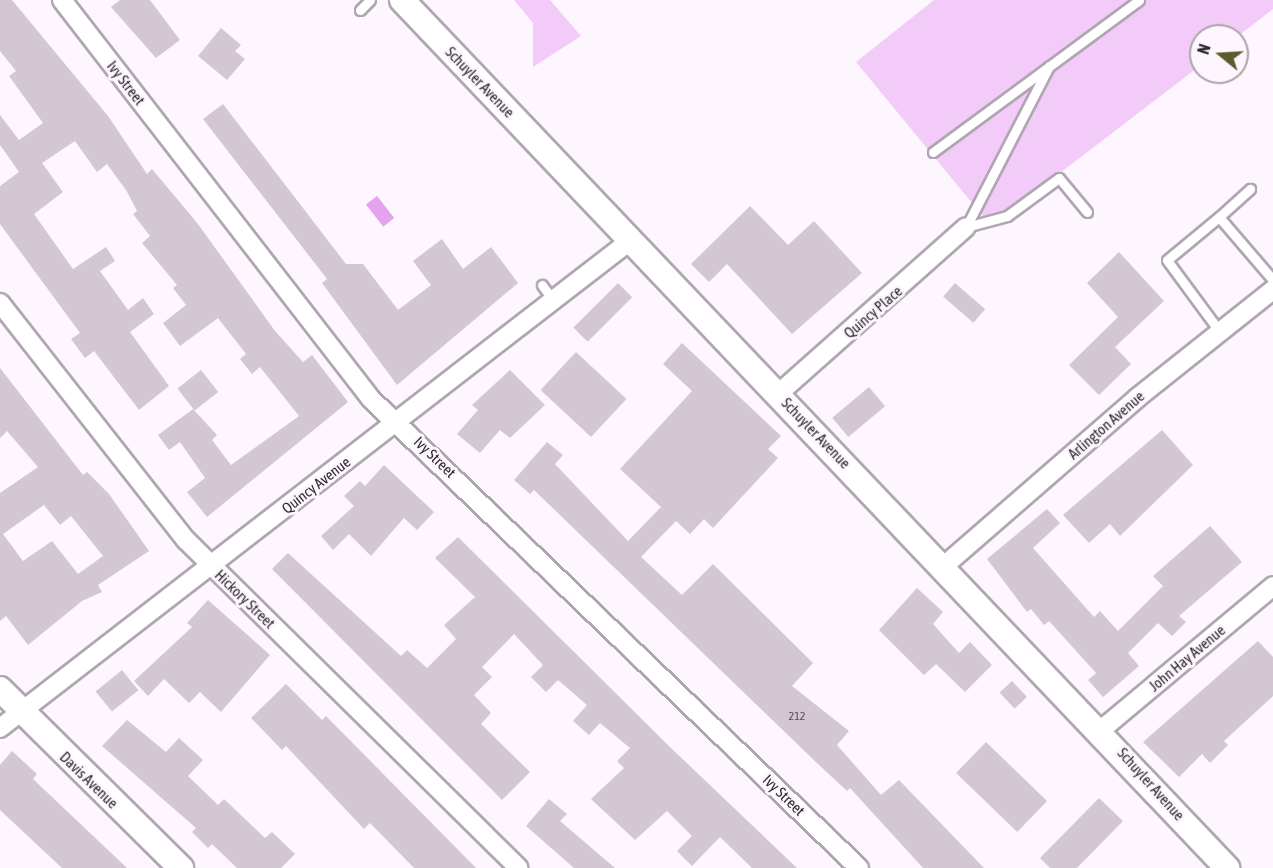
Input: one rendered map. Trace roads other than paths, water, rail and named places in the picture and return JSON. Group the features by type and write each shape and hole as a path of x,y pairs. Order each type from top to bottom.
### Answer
{"main road":[{"name":"Schuyler Avenue","path":"402,0 1101,730 1227,868"},
{"name":"Davis Avenue","path":"0,689 18,713 182,868"}],"street":[{"name":"Ivy Street","path":"62,0 371,399 398,421 859,868"},
{"name":"Quincy Place","path":"778,394 966,226"},
{"name":"Quincy Avenue","path":"0,728 631,240"},
{"name":"Arlington Avenue","path":"944,566 1273,290"},
{"name":"Hickory Street","path":"0,303 212,566 519,868"},
{"name":"John Hay Avenue","path":"1101,730 1273,586"}],"lane":[{"path":"360,10 370,0"},
{"path":"933,152 1050,63 1139,0"},
{"path":"966,226 1050,63"},
{"path":"966,226 1007,216 1059,178 1087,212"},
{"path":"1221,332 1167,260 1250,189"},
{"path":"1218,217 1273,280"},
{"path":"542,285 553,300"}]}
